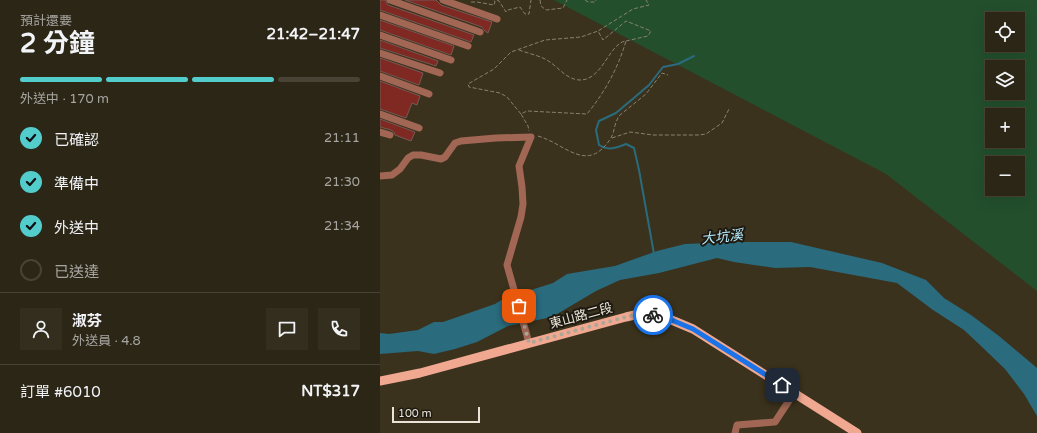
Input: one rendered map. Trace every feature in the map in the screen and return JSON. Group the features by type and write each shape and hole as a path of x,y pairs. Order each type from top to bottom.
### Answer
{"main road":[{"name":"東山路二段","path":"380,381 420,373 639,314 662,316 693,329 857,433"}],"street":[{"path":"390,0 480,32"},
{"path":"443,0 497,19"},
{"path":"380,15 468,46"},
{"path":"380,35 451,60"},
{"path":"380,53 440,73"},
{"path":"380,76 429,94"},
{"path":"380,114 419,128"},
{"path":"380,132 390,135"},
{"path":"380,176 392,175 400,169 408,158 413,155 441,159 445,157 455,143 461,141 531,137 519,166 522,187 522,211 507,265 529,343"},
{"path":"735,433 738,425 775,422 794,393"}],"path":[{"path":"470,2 494,5 494,0"},
{"path":"497,0 506,12 508,10 520,7 525,14 529,14 531,0"},
{"path":"540,0 541,6 546,10 563,8 567,0"},
{"path":"585,0 588,2 595,2 596,0"},
{"path":"646,0 649,6 633,10 598,31 580,37 545,40 511,52 494,69 468,84 469,87 500,93 507,97 521,114 528,126 531,137 537,136 544,138 573,153 591,156 597,154 611,138 617,118 646,94 662,73 668,75"},
{"path":"519,50 545,59 566,76 579,80 589,78 598,71 619,44 648,36 651,31 626,21 603,40 598,31"},
{"path":"521,114 527,111 587,114 601,96 610,80 622,55 626,41"},
{"path":"611,138 630,132 653,135 706,134 722,123 729,109"}],"green space":[{"path":"554,0 1037,0 1037,291 886,174"}],"water":[{"name":"大坑溪","path":"791,242 882,263 926,280 944,298 971,315 999,336 1037,368 1037,416 1024,394 1005,369 981,346 964,330 933,310 897,283 810,267 775,268 717,258 659,273 620,280 596,291 552,317 508,326 477,342 455,349 434,354 418,351 380,354 380,333 389,334 418,330 434,322 443,322 495,304 514,292 531,290 553,283 567,274 615,266 657,251 685,244"}],"building":[{"path":"380,0 385,0 388,5 474,35 471,42 380,10"},
{"path":"405,0 436,0 441,5 492,22 488,33 482,27"},
{"path":"380,20 454,46 451,55 380,30"},
{"path":"380,40 438,61 436,66 380,48"},
{"path":"380,58 423,73 419,85 380,71"},
{"path":"380,81 420,96 417,105 412,103 406,118 380,109"},
{"path":"380,119 415,132 411,141 395,135 391,130 380,127"}],"waterway":[{"path":"654,254 634,148 626,144 612,148 602,147 599,145 596,130 599,121 616,113 635,97 649,85 663,67 678,64 694,56"}],"way so far":[{"path":"519,306 529,343 639,314 653,315"}],"route":[{"path":"653,315 662,316 693,329 782,385"}]}
